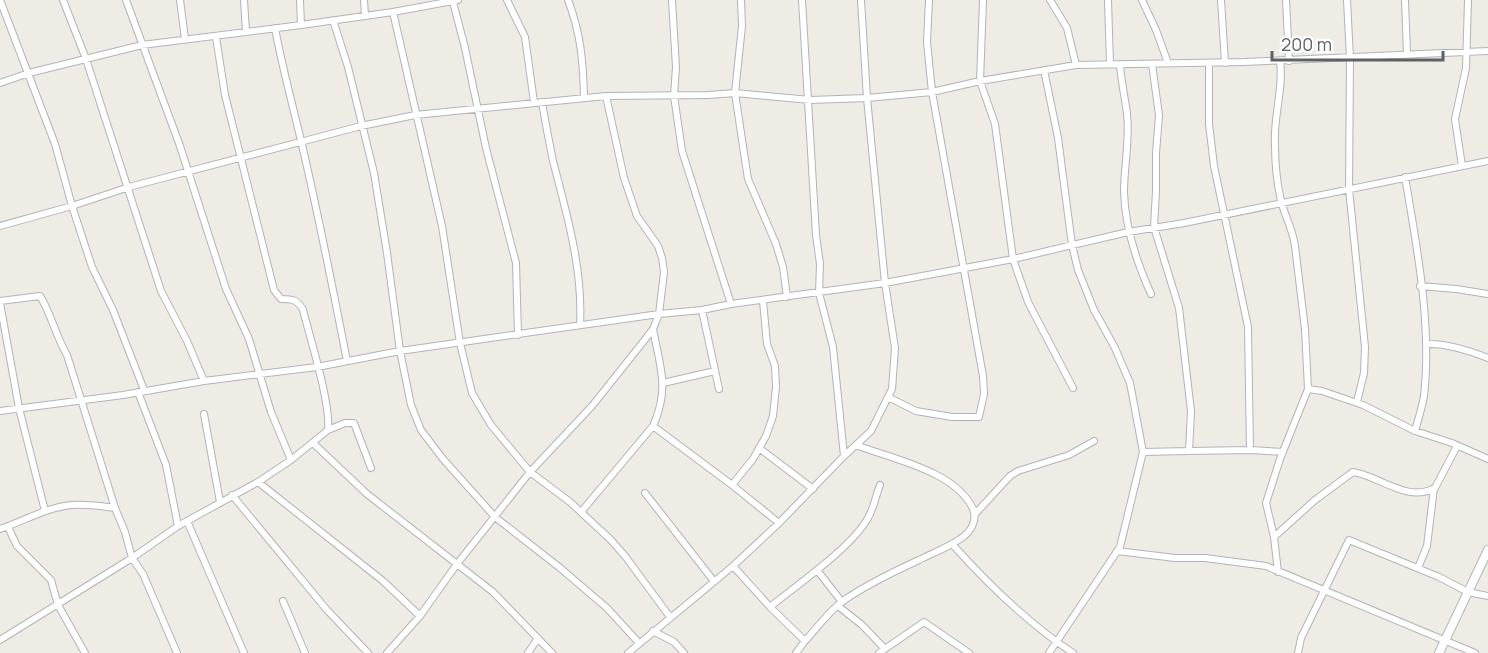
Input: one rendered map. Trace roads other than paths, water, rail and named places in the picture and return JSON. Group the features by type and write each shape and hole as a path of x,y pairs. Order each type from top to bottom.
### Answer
{"street":[{"path":"0,0 55,144 92,267 117,320 170,480 178,526"},
{"path":"63,0 86,58 161,291 187,341 204,381"},
{"path":"126,0 188,172 225,289 249,339 271,412 291,460"},
{"path":"180,0 185,39"},
{"path":"244,0 246,32"},
{"path":"300,0 301,25"},
{"path":"364,0 365,15"},
{"path":"507,0 525,37 534,102"},
{"path":"568,0 581,41 584,97"},
{"path":"672,0 676,67 674,96 682,151 731,304"},
{"path":"741,0 742,26 735,93 748,179 776,244 783,267 787,297"},
{"path":"802,0 810,100 816,235 820,264 819,293 833,347 844,456"},
{"path":"628,653 713,580 733,566 871,432 892,389 895,348 885,283 867,98 861,0"},
{"path":"888,397 916,411 952,417 979,417 984,394 976,333 962,267 932,92 927,42 929,0"},
{"path":"983,0 980,81 995,124 1014,259 1028,302 1073,388"},
{"path":"1050,0 1067,28 1076,65"},
{"path":"1108,0 1110,64"},
{"path":"1142,0 1168,63"},
{"path":"1221,0 1225,63"},
{"path":"1286,0 1289,61"},
{"path":"1347,0 1350,58 1349,189 1365,347 1364,373 1357,402"},
{"path":"1406,0 1407,54"},
{"path":"1462,166 1455,119 1465,75 1468,0"},
{"path":"0,83 29,73 142,45 216,37 456,1 477,108 516,263 518,335"},
{"path":"393,12 442,226 460,343 472,393 491,425 530,472 581,512 625,556 670,617"},
{"path":"333,20 348,67 374,173 400,351 411,405 421,430 443,459 495,517 607,608 639,642"},
{"path":"275,28 290,102 302,143 347,362"},
{"path":"216,37 225,95 274,290 281,299 292,299 301,305 317,367 329,423 328,430"},
{"path":"0,226 129,187 361,126 415,115 606,96 735,93 810,100 867,98 932,92 980,81 1076,65 1289,61 1488,51"},
{"path":"1278,572 1274,537 1266,503 1308,389 1306,336 1295,246 1282,203 1274,142 1275,112 1281,82 1280,61"},
{"path":"1209,63 1209,124 1214,166 1248,327 1250,450"},
{"path":"1120,64 1127,115 1124,195 1128,232 1137,263 1151,294"},
{"path":"1152,64 1159,115 1154,227 1179,308 1191,411 1189,452"},
{"path":"1044,70 1058,138 1072,245 1078,270 1130,383 1143,452 1117,551 1049,653"},
{"path":"387,653 420,616 457,564 530,472 592,406 653,329 659,314 664,272 662,258 658,246 637,216 624,178 606,96"},
{"path":"542,102 552,157 573,237 580,289 580,325"},
{"path":"0,411 317,367 400,351 885,283 1014,259 1128,232 1488,161"},
{"path":"1405,177 1426,344 1424,398 1415,432"},
{"path":"1420,286 1488,294"},
{"path":"45,511 20,408 0,302 40,296 56,336 67,355 132,558 143,574 177,653"},
{"path":"732,485 753,459 766,436 773,416 776,387 775,366 768,344 763,301"},
{"path":"702,310 719,389"},
{"path":"581,512 653,426 662,407 663,383 653,329"},
{"path":"1426,344 1462,348 1488,358"},
{"path":"663,383 715,371"},
{"path":"1308,389 1357,402 1415,432 1488,459"},
{"path":"204,414 220,502"},
{"path":"0,640 132,558 178,526 258,482 291,460 328,430 345,423 354,423 371,468"},
{"path":"653,426 779,523"},
{"path":"975,514 1003,483 1018,471 1069,455 1094,441"},
{"path":"313,443 367,495 493,592 552,653"},
{"path":"796,653 840,604 909,564 952,544 969,531 975,521 975,514 961,492 948,481 926,470 856,445"},
{"path":"1418,568 1427,546 1434,488 1457,446"},
{"path":"759,448 813,489"},
{"path":"1143,452 1250,450 1283,452"},
{"path":"1274,537 1315,500 1353,472 1363,473 1404,490 1416,492 1434,488"},
{"path":"258,482 382,581 420,616"},
{"path":"770,607 817,570 860,529 869,516 880,485"},
{"path":"645,494 713,580"},
{"path":"232,495 327,610 368,653"},
{"path":"0,529 45,511 71,505 115,508"},
{"path":"187,521 244,653"},
{"path":"8,526 17,546 51,580 58,604 85,653"},
{"path":"1298,653 1301,638 1349,540 1418,568 1468,592 1488,596"},
{"path":"952,544 979,575 1056,642 1073,653"},
{"path":"1440,653 1488,550"},
{"path":"1117,551 1175,558 1205,558 1266,566 1475,653"},
{"path":"733,566 805,641"},
{"path":"817,570 840,604 862,625 882,650 924,622 969,653"},
{"path":"283,601 305,653"},
{"path":"653,631 674,642 684,653"},
{"path":"528,653 538,638"}]}
